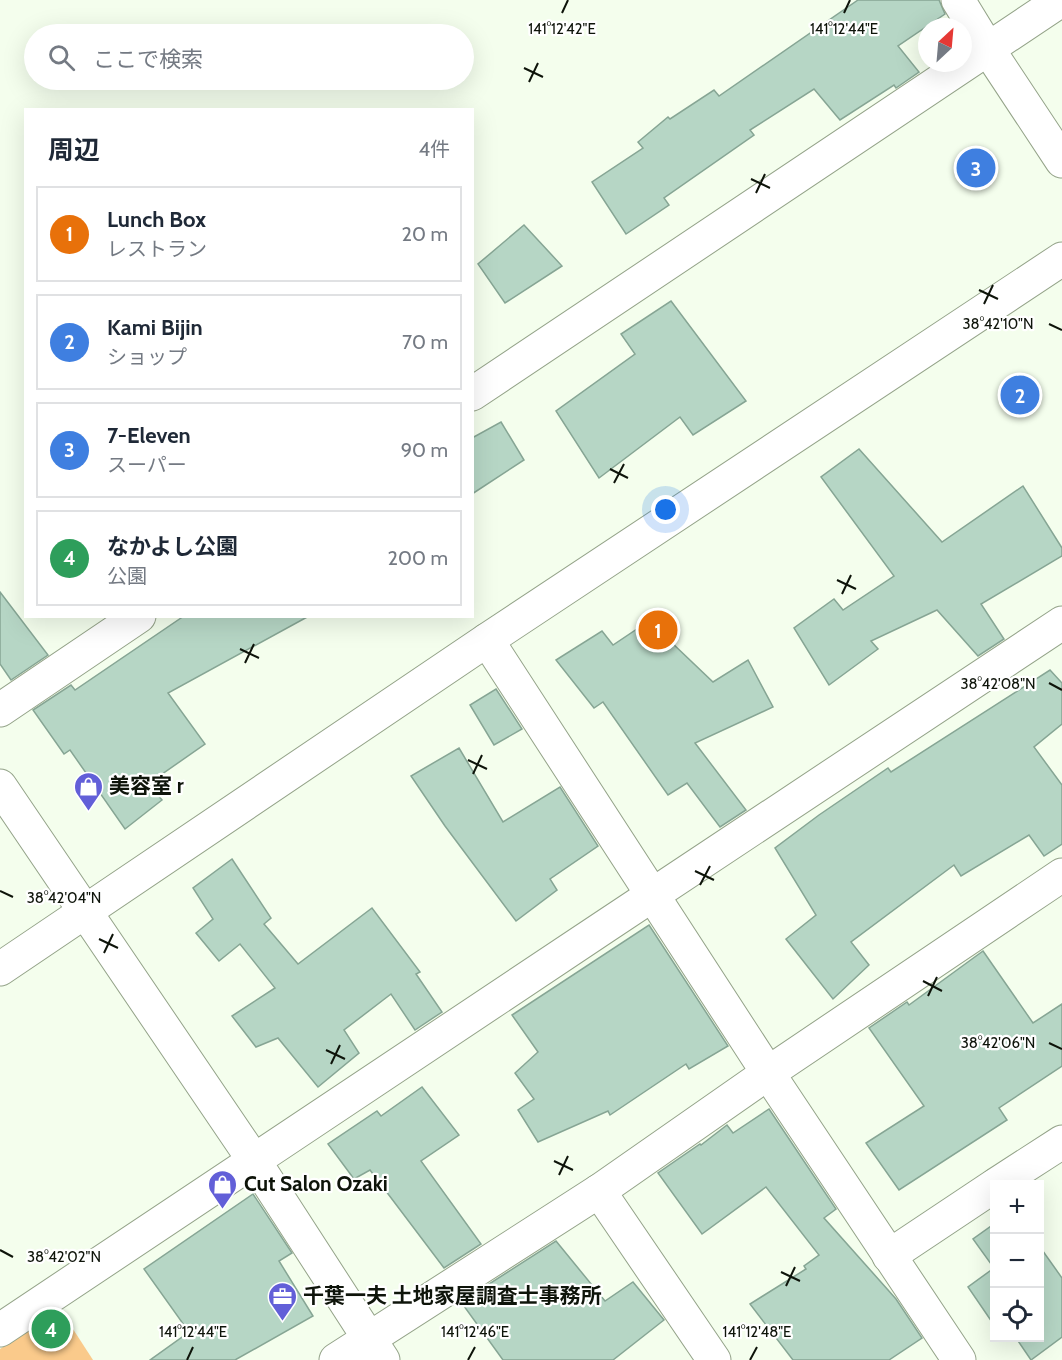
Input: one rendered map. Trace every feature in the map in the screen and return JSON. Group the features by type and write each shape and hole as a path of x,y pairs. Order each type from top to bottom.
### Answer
{"street":[{"path":"958,0 988,50 1062,161"},
{"path":"474,393 1061,0"},
{"path":"0,969 487,640 1062,259"},
{"path":"0,710 136,618"},
{"path":"0,1330 253,1159 1062,623"},
{"path":"487,640 768,1073 959,1360"},
{"path":"0,786 253,1159 376,1349"},
{"path":"336,1360 376,1349 768,1073 1062,875"},
{"path":"1004,1180 1062,1142"},
{"path":"889,1256 990,1189"},
{"path":"599,1191 714,1360"}],"shaded area":[{"path":"60,1309 93,1360 0,1360 0,1349"}],"building":[{"path":"858,0 939,0 945,14 939,18 918,18 918,32 898,46 919,72 896,88 894,85 840,120 814,89 750,130 754,135 664,198 669,205 626,234 592,182 643,148 638,142 668,117 670,119 714,90 719,96"},
{"path":"524,225 562,266 505,303 478,264"},
{"path":"671,301 746,401 693,435 680,417 599,478 556,411 635,354 621,334"},
{"path":"501,422 524,460 474,493 474,437"},
{"path":"859,449 942,542 1023,486 1062,548 1062,556 981,604 1004,639 978,656 937,610 871,641 878,649 829,685 794,628 834,599 843,610 894,576 821,477"},
{"path":"0,592 48,655 11,680 0,664"},
{"path":"181,618 305,618 168,693 205,744 148,784 162,800 125,829 70,750 64,754 33,710 71,685 75,690"},
{"path":"649,621 713,682 748,660 773,707 695,743 746,810 720,827 687,783 668,795 603,702 594,708 556,660 602,631 613,645"},
{"path":"1050,670 1062,683 1062,724 1034,747 1062,785 1062,844 1044,856 1029,835 961,876 954,865 851,942 869,965 833,999 786,939 816,915 775,848 888,768 891,772"},
{"path":"496,689 522,729 494,745 470,705"},
{"path":"459,748 503,822 560,787 598,846 550,879 557,890 516,921 411,776"},
{"path":"232,859 271,918 264,924 298,964 372,908 420,972 416,974 442,1012 415,1030 391,994 344,1030 359,1053 318,1087 278,1038 256,1047 232,1016 275,988 240,944 219,961 196,933 213,919 193,888"},
{"path":"649,925 728,1046 689,1069 686,1064 610,1115 608,1111 538,1142 518,1110 534,1099 515,1073 538,1052 512,1015"},
{"path":"983,951 1033,1023 1062,1004 1062,1066 999,1108 1007,1120 899,1190 866,1143 924,1106 869,1028 907,1002 909,1005"},
{"path":"422,1087 459,1135 421,1161 481,1244 444,1268 370,1170 354,1179 328,1144 377,1111 381,1116"},
{"path":"769,1109 836,1209 824,1218 896,1299 922,1338 889,1360 793,1360 750,1304 806,1269 804,1266 819,1255 766,1187 702,1234 658,1173 727,1125 733,1133"},
{"path":"253,1194 292,1253 279,1261 313,1316 235,1360 150,1360 189,1332 144,1269"},
{"path":"990,1227 990,1262 973,1239"},
{"path":"556,1241 605,1301 633,1282 664,1320 613,1360 503,1360 461,1302"},
{"path":"1044,1253 1062,1278 1062,1337 1031,1360 1019,1342 1044,1342"},
{"path":"990,1271 990,1319 968,1287"}],"place":[{"name":"7-Eleven","path":"976,168"},
{"name":"Kami Bijin","path":"1020,395"},
{"name":"Lunch Box","path":"658,630"},
{"name":"美容室 r","path":"88,812"},
{"name":"Cut Salon Ozaki","path":"223,1210"},
{"name":"千葉一夫 土地家屋調査士事務所","path":"282,1322"},
{"name":"なかよし公園","path":"51,1329"}]}
